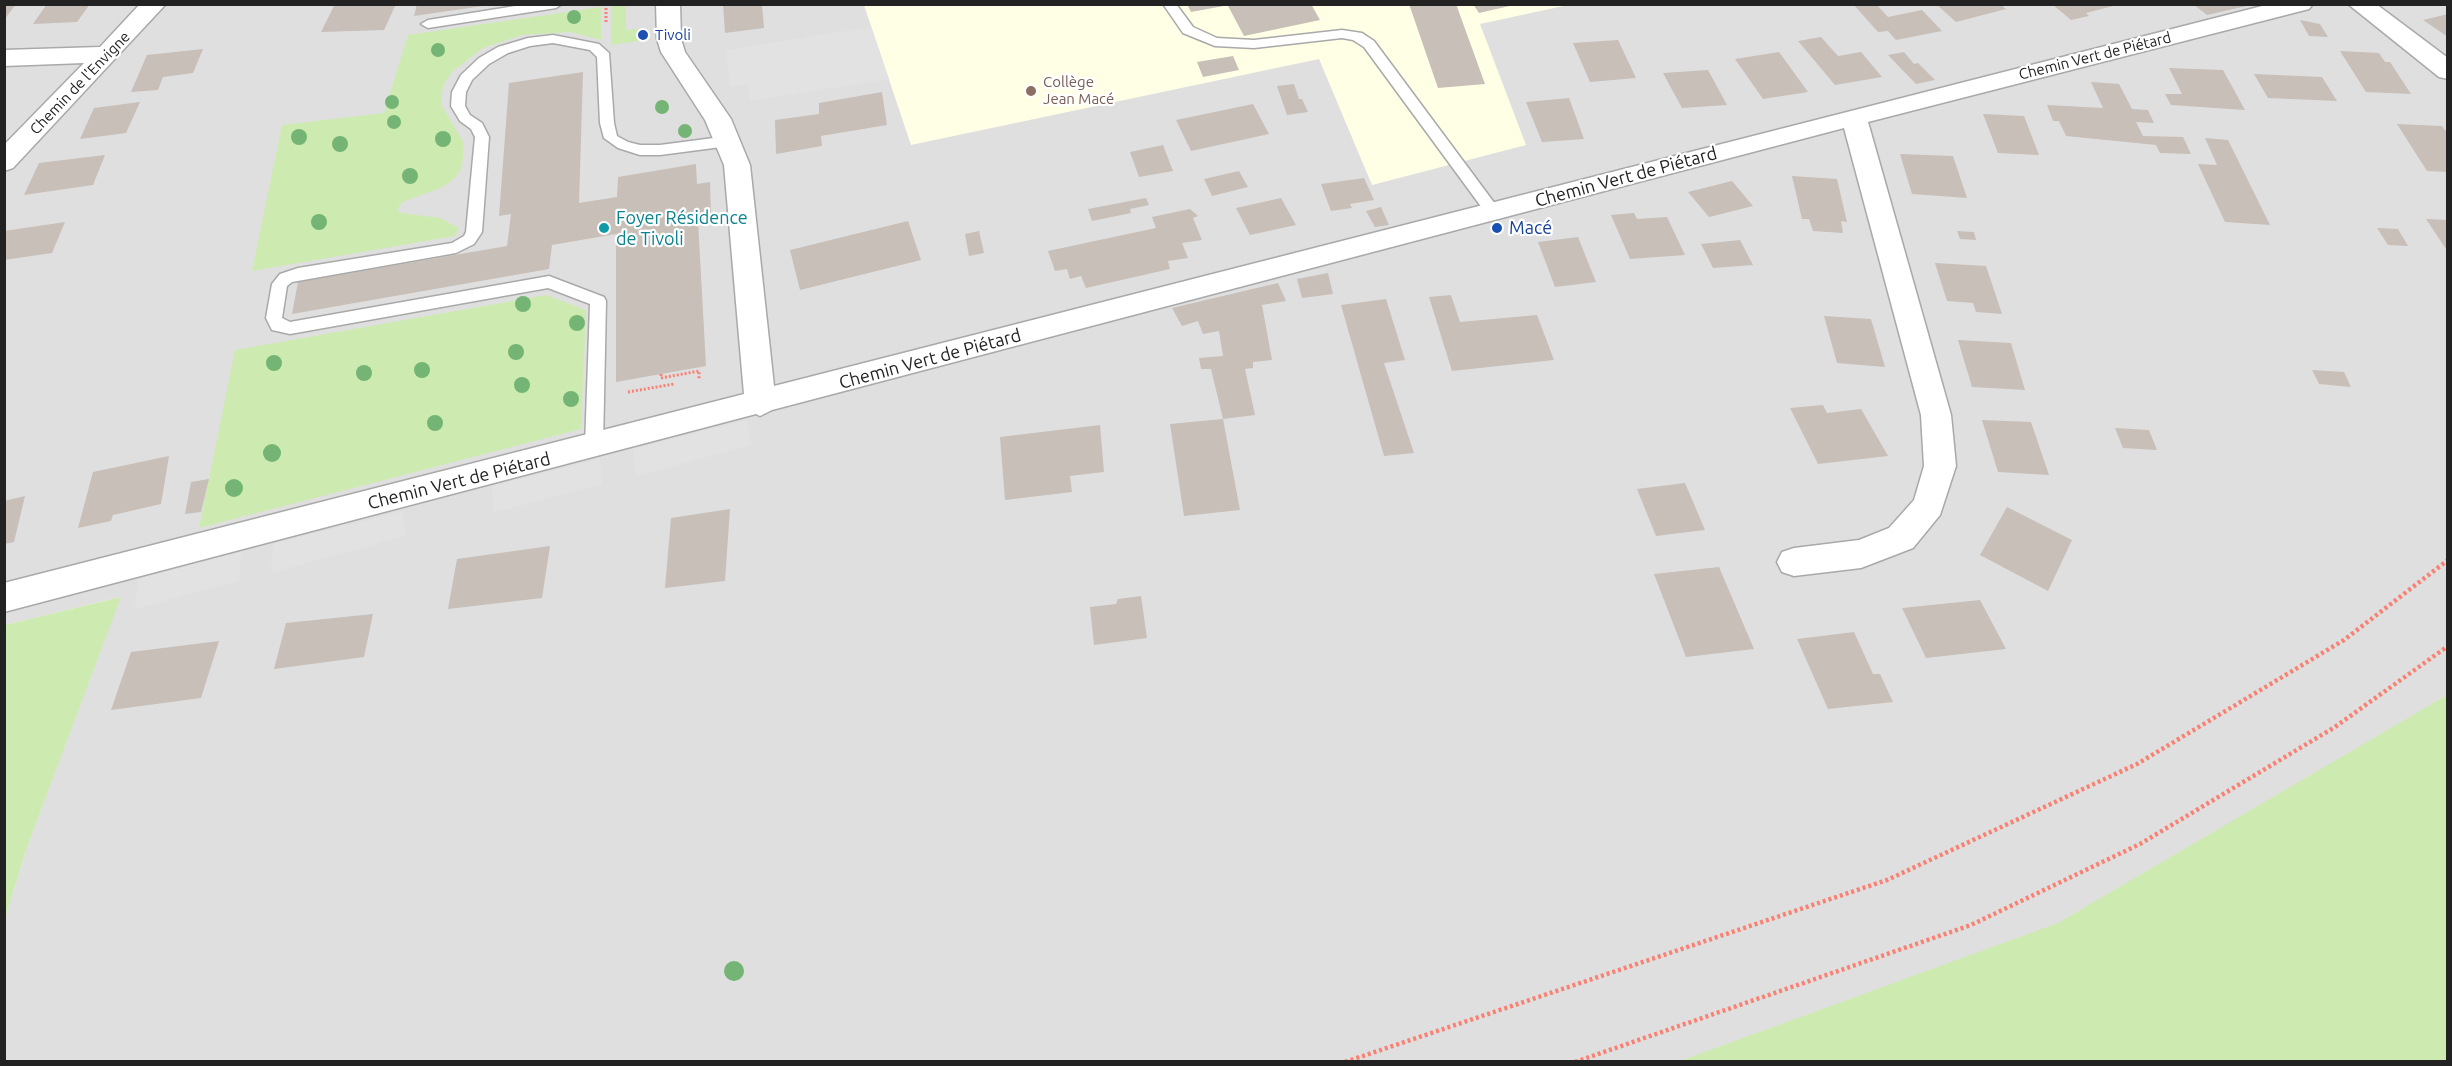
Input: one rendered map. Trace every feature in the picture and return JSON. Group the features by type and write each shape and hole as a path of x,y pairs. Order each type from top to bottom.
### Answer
{"street":[{"name":"Chemin de l'Envigne","path":"4,162 154,4"},
{"path":"668,4 673,52 718,119 737,165 760,404"},
{"name":"Chemin Vert de Piétard","path":"4,598 760,404 1854,117 2301,4"},
{"path":"2360,4 2448,71"},
{"path":"4,58 107,54"},
{"path":"1794,562 1861,554 1901,538 1928,506 1940,466 1936,415 1854,117"}],"lane":[{"path":"428,24 556,4"},
{"path":"1169,4 1188,30 1215,42 1254,44 1342,34 1357,36 1369,44 1492,212"},
{"path":"594,446 597,301 549,282 290,328 278,326 274,318 280,284 286,278 298,274 456,248 469,240 474,232 482,137 477,126 465,118 458,106 459,92 466,78 484,61 503,50 528,42 553,39 594,47 604,56 607,123 611,138 623,145 640,150 660,150 729,141"}],"path":[{"path":"661,374 661,378 699,371 699,379 688,381"},
{"path":"595,398 676,383"},
{"path":"1345,1062 1586,983 1887,880 2138,764 2344,640 2448,560"},
{"path":"1575,1062 1982,920 2140,843 2335,727 2448,646"}],"shaded area":[{"path":"5,5 2447,5 2447,1061 5,1062 5,919 26,850 120,597 5,625"},
{"name":"Collège Jean Macé","path":"864,5 1568,5 1480,24 1526,145 1372,185 1319,59 911,145"},
{"path":"871,27 889,79 750,101 748,84 730,87 726,50"},
{"path":"747,420 752,445 636,476 633,449"},
{"path":"600,459 602,484 493,513 492,486"},
{"path":"403,511 405,536 271,573 273,544"},
{"path":"241,552 239,581 135,609 138,579"}],"green space":[{"path":"611,5 626,5 626,30 639,29 639,41 611,45"},
{"path":"601,7 601,40 570,32 522,35 483,48 453,71 445,82 441,95 442,106 464,143 462,167 455,178 443,187 403,202 397,210 401,213 440,218 459,228 455,236 252,271 282,125 384,113 408,35"},
{"path":"546,295 586,310 581,429 199,528 235,350"},
{"path":"121,597 26,850 5,919 5,625"},
{"path":"2447,695 2447,1061 1680,1061 2058,923"}],"building":[{"path":"4,4 16,4 4,20"},
{"path":"47,4 90,4 77,22 33,24"},
{"path":"396,4 384,30 321,32 334,6"},
{"path":"417,4 483,4 483,6 414,16"},
{"path":"723,4 762,4 764,28 725,33"},
{"path":"1187,4 1224,4 1224,6 1191,12"},
{"path":"1227,4 1311,4 1320,20 1244,36"},
{"path":"1409,4 1456,4 1485,84 1438,88"},
{"path":"1473,4 1514,4 1514,5 1479,13"},
{"path":"1936,4 2000,4 2006,9 1956,22"},
{"path":"2052,4 2117,5 2086,13 2089,16 2071,20"},
{"path":"2193,4 2250,4 2251,5 2207,15"},
{"path":"1854,5 1877,5 1888,17 1922,10 1942,31 1896,40 1888,31 1878,32"},
{"path":"2448,14 2448,37 2423,20"},
{"path":"2300,20 2320,24 2328,37 2309,36"},
{"path":"1821,37 1838,56 1861,52 1882,77 1835,85 1798,41"},
{"path":"1618,40 1636,78 1590,82 1573,43"},
{"path":"203,49 193,73 163,77 158,90 131,92 147,55"},
{"path":"2340,51 2379,53 2385,62 2390,62 2411,94 2366,92"},
{"path":"1779,52 1808,92 1763,99 1735,59"},
{"path":"1904,52 1914,64 1918,63 1935,80 1916,84 1888,55"},
{"path":"1233,56 1239,70 1203,77 1197,62"},
{"path":"2169,68 2223,70 2245,110 2171,105 2165,94 2182,94"},
{"path":"1708,70 1727,105 1682,108 1663,73"},
{"name":"Foyer Résidence de Tivoli","path":"583,72 579,203 617,197 618,177 696,164 697,184 710,182 711,218 698,221 706,366 616,382 616,234 552,245 549,269 292,314 298,282 507,246 511,214 499,216 509,83"},
{"path":"2254,74 2322,77 2337,101 2268,98"},
{"path":"2091,82 2119,84 2132,109 2148,110 2154,123 2136,122 2143,136 2183,137 2191,154 2160,153 2156,145 2066,136 2059,121 2053,121 2047,105 2103,108"},
{"path":"1294,84 1299,99 1302,99 1308,112 1287,115 1277,86"},
{"path":"882,92 887,125 821,136 822,146 776,154 775,120 819,114 819,103"},
{"path":"1569,98 1584,139 1542,142 1526,102"},
{"path":"140,102 126,133 80,139 94,108"},
{"path":"1253,104 1269,134 1191,151 1176,120"},
{"path":"1983,114 2024,116 2039,155 1998,153"},
{"path":"2397,124 2442,126 2448,134 2448,172 2427,171"},
{"path":"2205,138 2228,140 2270,225 2225,222 2198,164 2217,165"},
{"path":"1163,145 1173,171 1139,177 1130,152"},
{"path":"1900,154 1953,156 1967,198 1912,194"},
{"path":"105,155 93,185 24,195 39,163"},
{"path":"1239,171 1248,187 1212,196 1204,179"},
{"path":"1792,176 1837,179 1847,222 1841,221 1843,233 1813,231 1809,219 1802,219"},
{"path":"1364,178 1374,200 1350,204 1352,208 1331,211 1321,184"},
{"path":"1732,181 1753,206 1709,217 1688,192"},
{"path":"1146,198 1149,205 1130,209 1131,213 1092,221 1088,209"},
{"path":"1281,198 1296,225 1250,235 1236,208"},
{"path":"1381,207 1389,225 1375,227 1366,211"},
{"path":"1190,209 1198,216 1193,218 1202,240 1182,243 1188,258 1168,261 1170,269 1086,288 1081,276 1070,279 1067,269 1055,271 1048,251 1156,228 1152,217"},
{"path":"1634,213 1637,219 1667,217 1685,255 1630,259 1611,215"},
{"path":"2426,219 2448,220 2448,252"},
{"path":"908,221 921,260 800,290 790,250"},
{"path":"65,222 52,253 4,260 4,231"},
{"path":"2377,228 2398,229 2408,246 2388,245"},
{"path":"979,231 984,253 969,256 965,234"},
{"path":"1957,231 1974,232 1976,240 1960,239"},
{"path":"1578,237 1596,282 1555,287 1538,242"},
{"path":"1740,240 1753,265 1713,268 1701,244"},
{"path":"1935,263 1986,266 2002,314 1976,312 1973,303 1947,301"},
{"path":"1328,273 1333,294 1302,298 1297,279"},
{"path":"1278,283 1286,301 1262,305 1272,360 1253,362 1253,368 1245,369 1255,415 1223,419 1211,369 1201,369 1199,358 1223,356 1219,331 1203,334 1198,321 1182,326 1172,308"},
{"path":"1451,295 1460,322 1537,315 1554,360 1452,371 1429,297"},
{"path":"1386,299 1405,360 1384,363 1414,453 1384,456 1341,305"},
{"path":"1824,316 1871,319 1885,367 1837,363"},
{"path":"1958,340 2011,343 2025,390 1972,387"},
{"path":"2312,370 2344,372 2351,387 2319,384"},
{"path":"1823,405 1827,413 1861,409 1888,456 1818,464 1790,408"},
{"path":"1223,419 1240,510 1184,516 1170,424"},
{"path":"1982,420 2031,422 2049,475 1998,472"},
{"path":"1100,425 1104,472 1070,476 1072,492 1005,500 1000,437"},
{"path":"2115,428 2149,430 2157,450 2123,448"},
{"path":"169,456 161,504 113,515 111,521 78,528 93,472"},
{"path":"209,479 201,512 185,514 191,482"},
{"path":"1685,483 1705,530 1656,536 1637,489"},
{"path":"25,496 14,542 4,544 4,501"},
{"path":"2007,507 2072,540 2048,591 1980,555"},
{"path":"730,509 725,581 665,588 671,518"},
{"path":"550,546 542,598 448,609 457,559"},
{"path":"1719,567 1754,649 1686,657 1654,574"},
{"path":"1141,596 1147,638 1094,645 1090,607 1116,604 1118,599"},
{"path":"1980,600 2006,649 1926,658 1902,608"},
{"path":"373,614 364,657 274,669 286,623"},
{"path":"1854,632 1873,674 1880,674 1893,702 1828,709 1797,639"},
{"path":"219,641 201,698 111,710 131,652"}],"place":[{"name":"Tivoli","path":"643,35"},
{"name":"Collège Jean Macé","path":"1031,91"},
{"name":"Foyer Résidence de Tivoli","path":"604,228"},
{"name":"Macé","path":"1497,228"}]}
